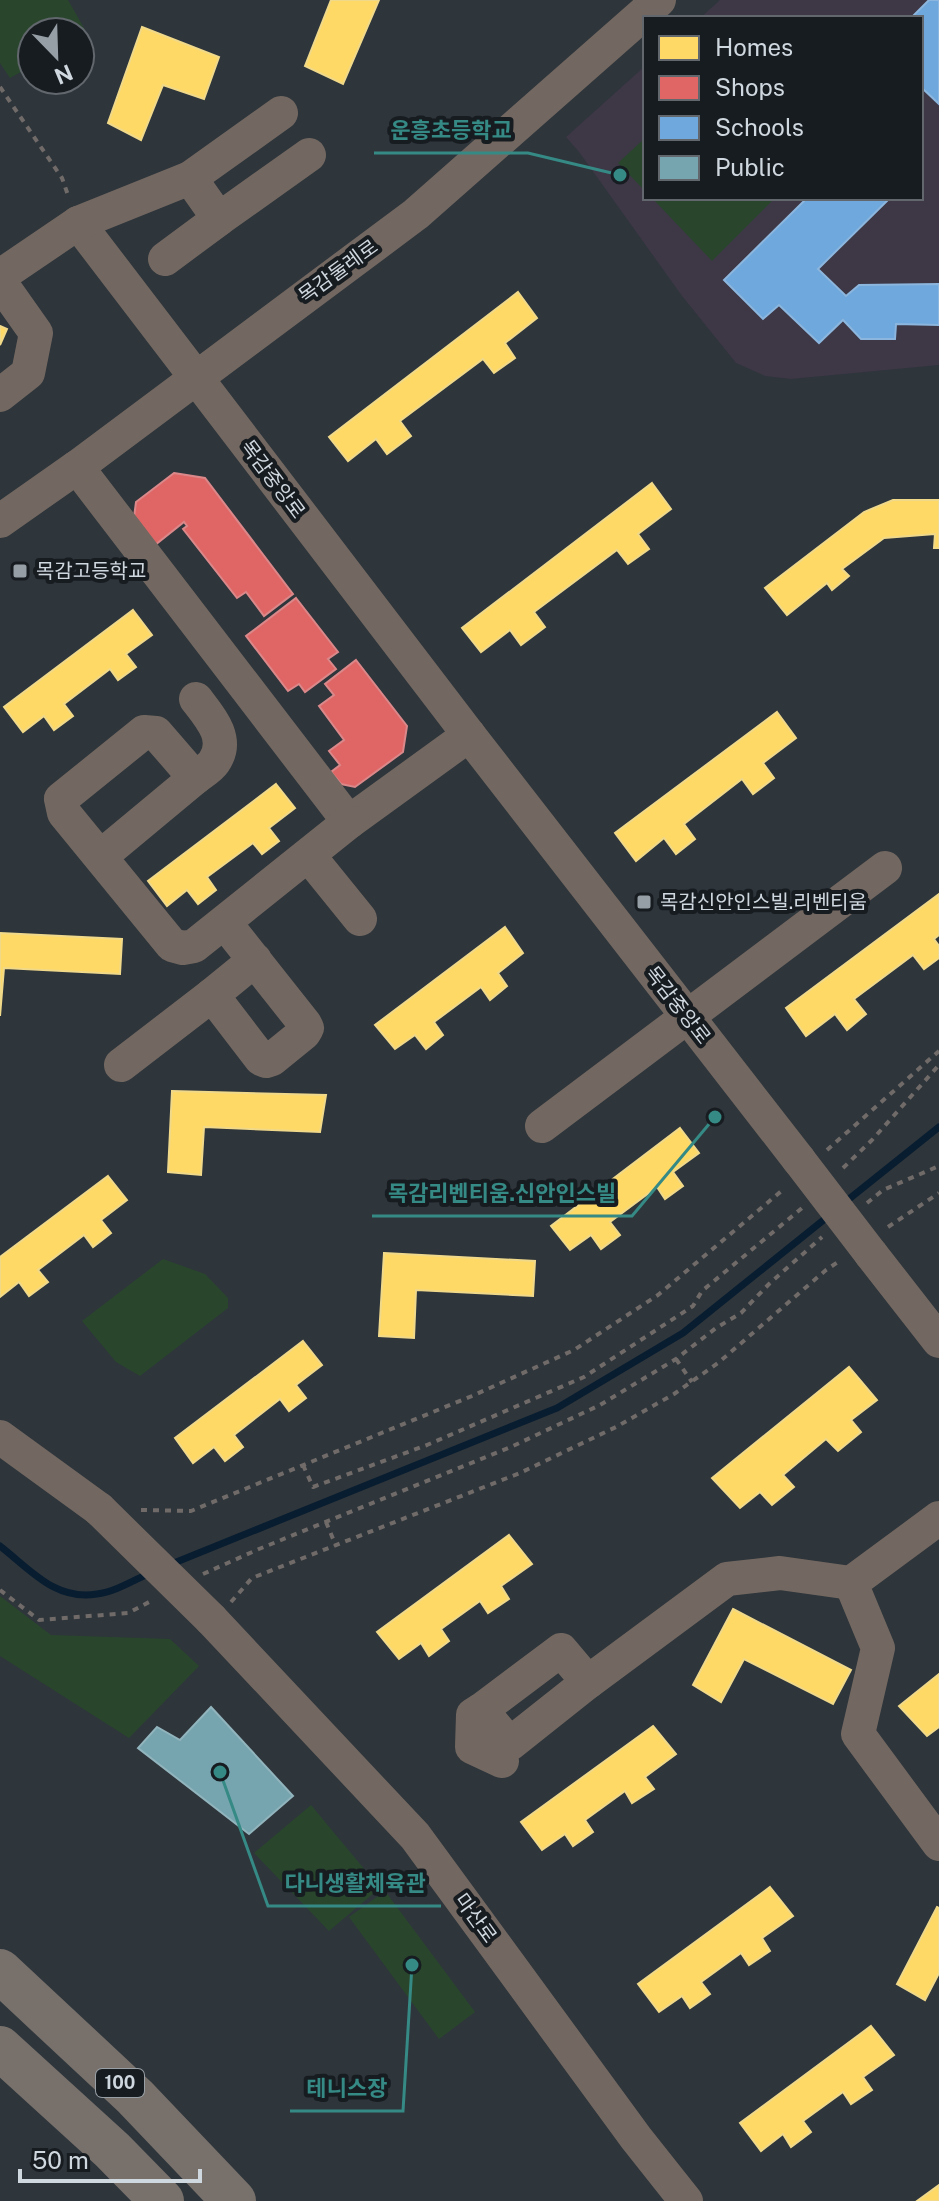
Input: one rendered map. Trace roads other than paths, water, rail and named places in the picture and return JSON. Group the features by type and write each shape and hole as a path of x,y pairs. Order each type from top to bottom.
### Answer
{"highway":[{"name":"100","path":"0,1971 135,2097 234,2201"},
{"name":"100","path":"0,2048 112,2150 162,2201"}],"street":[{"name":"목감둘레로","path":"0,521 416,214 659,0"},
{"path":"0,276 78,223 190,178 281,113"},
{"path":"165,259 309,155"},
{"path":"190,178 219,219"},
{"name":"목감중앙로","path":"78,223 802,1168 869,1246 939,1341"},
{"path":"0,282 36,333 28,373 0,395"},
{"path":"77,467 349,822"},
{"path":"100,857 214,762 221,745 217,727 196,699"},
{"path":"195,778 156,733 144,732 61,799 64,813 172,945 183,948 194,946 225,923 349,822 469,735"},
{"path":"309,856 360,919"},
{"path":"542,1126 885,868"},
{"path":"212,995 261,1059 266,1061 283,1051 307,1028 225,923"},
{"path":"121,1065 255,960"},
{"name":"마산로","path":"0,1437 99,1509 212,1620 415,1836 636,2138 686,2201"},
{"path":"502,1761 472,1747 473,1715 481,1710 510,1744 727,1579 780,1573 851,1583 939,1518"},
{"path":"851,1583 878,1648 858,1734 935,1830"}],"waterway":[{"path":"844,1203 939,1127"},
{"path":"169,1565 557,1408 683,1333 831,1214"},
{"path":"0,1546 44,1582 68,1593 104,1593 150,1573"}],"place":[{"name":"운흥초등학교","path":"620,175"},
{"name":"목감고등학교","path":"20,571"},
{"name":"목감신안인스빌.리벤티움","path":"644,902"},
{"name":"목감리벤티움.신안인스빌","path":"715,1117"},
{"name":"다니생활체육관","path":"220,1772"},
{"name":"테니스장","path":"412,1965"}]}
